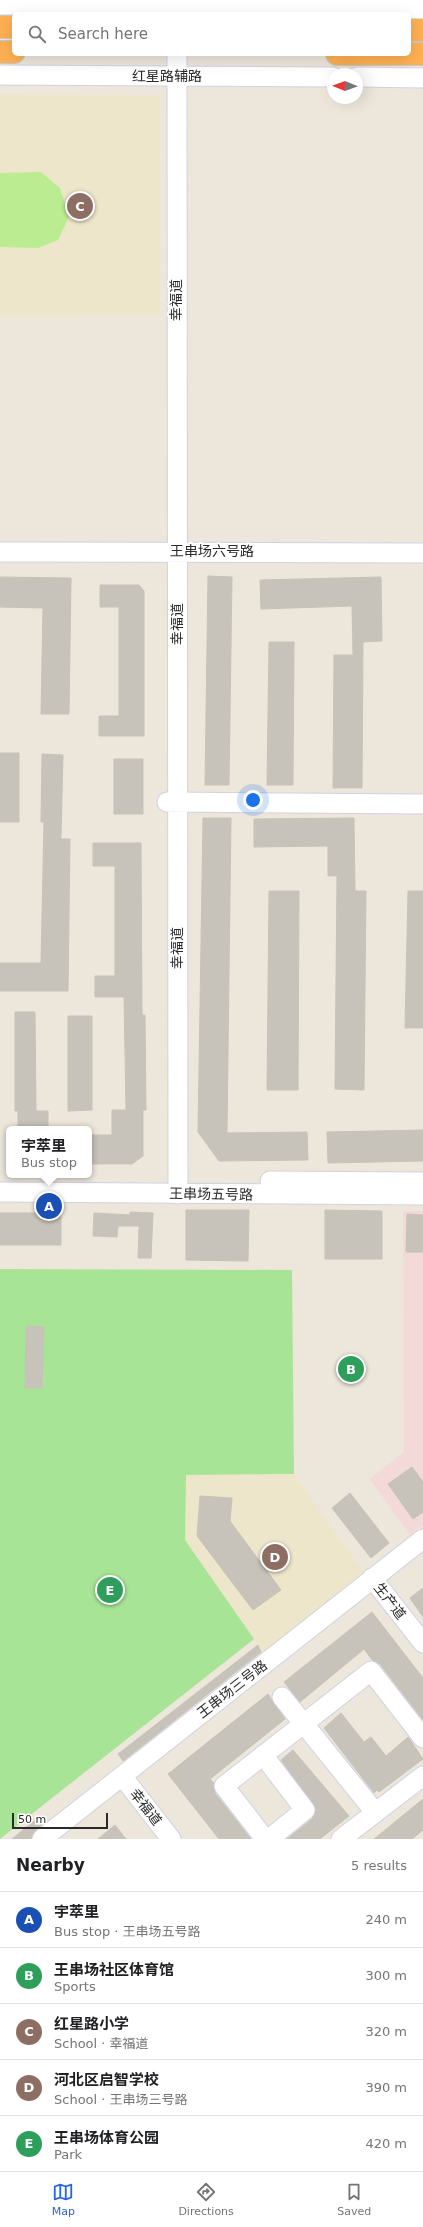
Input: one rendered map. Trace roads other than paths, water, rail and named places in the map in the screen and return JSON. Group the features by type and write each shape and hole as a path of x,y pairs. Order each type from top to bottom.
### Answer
{"highway":[{"path":"0,28 12,28"},
{"path":"411,30 423,30"},
{"path":"0,52 12,52"},
{"path":"411,54 423,54"}],"street":[{"path":"0,5 423,9"},
{"name":"幸福道","path":"167,56 172,76 172,1187"},
{"name":"幸福道","path":"172,76 177,56"},
{"name":"红星路辅路","path":"0,75 327,77"},
{"path":"363,78 423,78"},
{"name":"王串场六号路","path":"0,552 172,551 423,553"},
{"path":"172,802 423,804"},
{"name":"王串场五号路","path":"0,1180 423,1196"},
{"name":"王串场五号路","path":"0,1192 423,1182"},
{"name":"王串场三号路","path":"42,1839 423,1539"},
{"name":"生产道","path":"372,1578 423,1643"},
{"path":"265,1839 224,1786 371,1671 423,1738"},
{"path":"282,1697 375,1812"},
{"path":"263,1755 305,1810 268,1839"},
{"name":"幸福道","path":"122,1776 171,1839"},
{"path":"341,1839 423,1776"}],"place":[{"name":"红星路小学","path":"80,206"},
{"name":"宇萃里","path":"49,1206"},
{"name":"王串场社区体育馆","path":"351,1369"},
{"name":"河北区启智学校","path":"275,1557"},
{"name":"王串场体育公园","path":"110,1590"}]}
